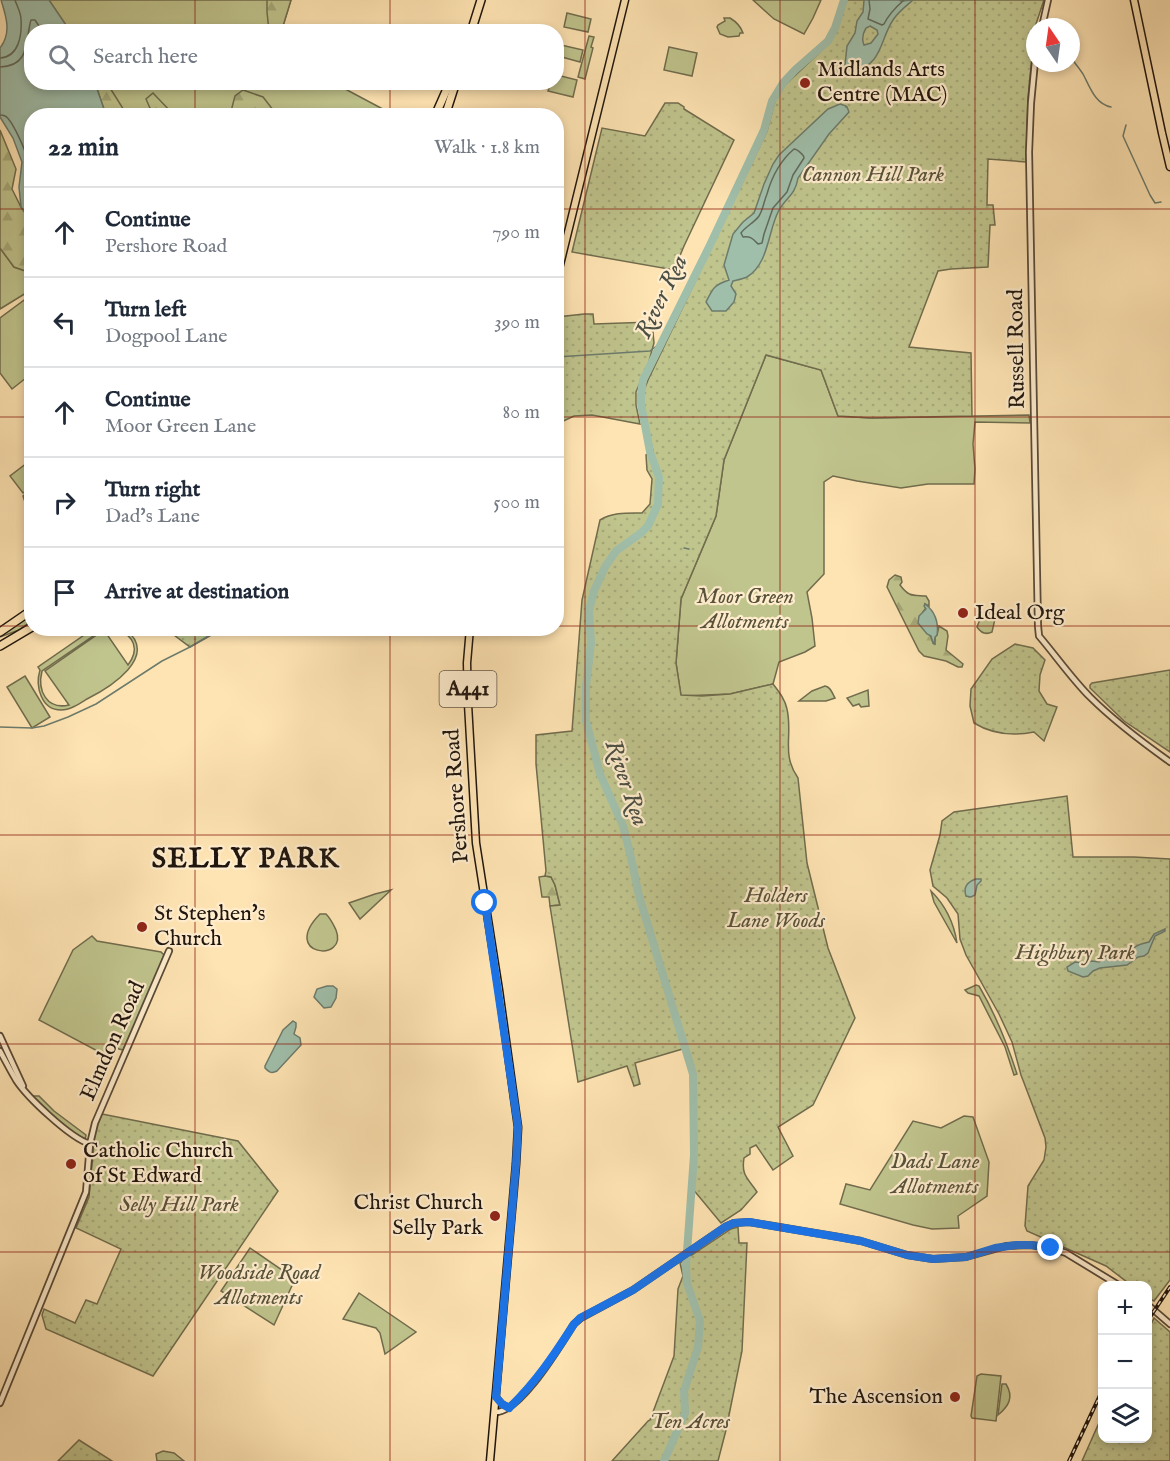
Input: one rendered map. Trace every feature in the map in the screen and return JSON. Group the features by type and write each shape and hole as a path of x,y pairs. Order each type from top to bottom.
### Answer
{"highway":[{"path":"471,24 478,0"},
{"path":"439,108 446,90"},
{"path":"448,108 453,90"},
{"path":"0,632 24,616"},
{"path":"0,641 24,630"},
{"path":"0,646 24,631"}],"main road":[{"path":"564,249 624,0"},
{"path":"1134,0 1170,167"},
{"name":"Pershore Road","path":"469,636 468,694 476,843 518,1127 490,1461"}],"street":[{"path":"1044,18 1048,0"},
{"name":"Russell Road","path":"1034,72 1029,152 1039,636 1088,695 1127,730 1170,762"},
{"name":"Elmdon Road","path":"0,1403 86,1192 90,1144 95,1123 169,951"},
{"path":"0,1036 24,1089"},
{"path":"0,1051 17,1082 60,1125 83,1142 90,1144"},
{"path":"495,1412 509,1408 527,1390 542,1373 580,1318 633,1290 734,1223 749,1222 820,1233 861,1241 907,1255 933,1259 966,1257 1006,1246 1031,1245 1066,1253 1112,1281"},
{"path":"1152,1309 1168,1323"},
{"path":"496,1397 509,1408"}],"green space":[{"path":"49,0 291,0 284,24 65,24"},
{"path":"267,0 291,0 284,24 268,24"},
{"path":"753,0 821,0 804,34 774,19"},
{"path":"847,0 1044,0 1038,18 1026,18 1026,72 1031,72 1026,162 988,159 987,205 993,205 995,225 990,225 988,267 938,271 909,347 971,353 972,416 871,418 838,416 821,370 766,355 724,460 716,516 681,599 676,663 681,695 730,694 773,684 785,702 790,761 798,778 807,863 828,948 855,1018 813,1105 778,1127 793,1156 773,1170 756,1145 750,1148 750,1154 744,1158 744,1169 757,1192 741,1210 721,1223 692,1188 693,1074 686,1048 635,1063 640,1084 634,1086 627,1066 578,1082 550,906 560,905 551,877 545,876 536,764 536,735 572,731 582,600 600,520 615,514 642,513 650,504 652,479 647,470 646,455 653,451 642,403 648,380 767,131 775,101 785,85 819,53 832,37"},
{"path":"567,13 591,19 588,32 564,27"},
{"path":"724,18 734,21 743,33 739,36 728,37 720,34 717,27 725,21"},
{"path":"589,36 594,37 591,47 593,48 585,79 578,77"},
{"path":"564,46 583,50 580,62 564,58"},
{"path":"669,47 697,53 692,76 664,70"},
{"path":"564,77 577,80 573,97 548,91 564,90"},
{"path":"97,90 347,90 381,108 104,108"},
{"path":"97,90 111,90 123,108 104,108"},
{"path":"243,90 263,97 272,108 232,108 235,96"},
{"path":"153,93 167,108 150,108 146,99"},
{"path":"665,103 678,103 734,140 674,270 572,252 602,128 645,136"},
{"path":"0,130 16,169 12,189 24,211 24,271 14,267 0,248"},
{"path":"0,248 14,267 24,270 24,294 0,309"},
{"path":"24,300 24,380 12,389 0,373 0,318"},
{"path":"593,314 594,324 652,322 654,343 648,365 636,392 640,424 592,415 574,416 564,421 564,316"},
{"name":"Moor Green Allotments","path":"766,355 821,370 838,416 871,418 1029,415 1030,423 975,422 974,484 928,484 901,488 833,476 824,482 824,574 807,592 815,646 779,662 773,684 730,694 681,696 676,663 681,599 716,516 724,460"},
{"path":"24,465 24,492 23,493 10,476"},
{"path":"895,575 901,577 900,585 908,593 926,596 929,606 925,604 926,608 923,612 933,643 935,644 939,626 947,631 946,650 963,664 962,667 924,656 919,651 887,587 889,580"},
{"path":"991,613 995,619 992,632 988,633 982,632 977,627 982,614"},
{"path":"24,619 24,626 19,630 0,637 0,634"},
{"path":"83,636 93,636 42,671 41,685 45,697 55,705 69,705 45,671 95,636 108,636 128,665 134,654 133,644 129,636 135,639 137,650 135,660 128,670 107,687 68,709 54,709 44,702 39,690 40,670 38,667"},
{"path":"175,636 210,636 190,647"},
{"path":"1015,644 1033,648 1045,660 1040,675 1039,691 1047,704 1057,707 1044,741 1034,732 1003,733 988,730 974,723 970,706 971,689 992,659"},
{"path":"1170,670 1170,752 1124,721 1090,688 1092,683"},
{"path":"25,676 50,717 32,728 7,687"},
{"path":"825,686 830,689 835,698 826,701 799,701 812,691"},
{"path":"868,690 869,706 861,707 859,704 853,706 847,698"},
{"name":"Highbury Park","path":"1067,796 1073,857 1170,859 1170,1280 1154,1301 1152,1300 1152,1281 1126,1281 1106,1266 1027,1231 1025,1226 1028,1186 1044,1160 1045,1138 1021,1075 1012,1042 966,955 960,939 958,914 947,898 933,886 930,870 942,821 954,812"},
{"path":"539,877 551,877 560,905 550,906 549,897 542,897"},
{"path":"391,890 360,919 349,903 375,894"},
{"path":"931,891 948,915 957,943 934,902"},
{"path":"320,914 326,914 336,930 337,941 326,951 310,946 307,939 309,928"},
{"path":"92,936 97,941 161,952 164,955 123,1050 108,1046 103,1054 39,1020 73,950"},
{"path":"979,986 996,1018 1017,1074 1014,1075 1005,1047 979,996 965,990"},
{"path":"30,1096 39,1096 54,1111 86,1135 85,1140 61,1125"},
{"name":"Selly Hill Park","path":"102,1114 238,1141 278,1191 153,1376 46,1329 42,1315 44,1309 75,1323 86,1300 97,1304 121,1249 76,1228 89,1197 95,1131"},
{"name":"Dads Lane Allotments","path":"964,1116 973,1117 989,1162 987,1196 958,1216 959,1228 932,1229 840,1204 846,1184 870,1190 913,1121 941,1128"},
{"name":"Ten Acres","path":"738,1227 739,1243 747,1243 742,1351 718,1461 612,1461 650,1420 674,1356 678,1289 683,1276 680,1263 731,1229"},
{"name":"Woodside Road Allotments","path":"250,1248 295,1279 274,1325 221,1291"},
{"path":"359,1293 416,1332 385,1354 380,1333 376,1328 343,1319"},
{"path":"1154,1318 1170,1332 1170,1461 1082,1461 1098,1425 1098,1443 1152,1443 1152,1322"},
{"path":"981,1374 1001,1376 996,1421 971,1416 977,1376"},
{"path":"1002,1384 1006,1384 1010,1397 1005,1408 998,1415"},
{"path":"79,1440 112,1461 58,1461"},
{"path":"163,1451 174,1453 184,1461 157,1461 156,1454"}],"water":[{"path":"1,0 49,0 65,24 24,24 24,90 97,90 104,108 24,108 24,211 21,207 19,187 22,162 13,138 0,117 0,48 6,36 6,18"},
{"path":"864,0 913,0 893,20 879,51 870,64 853,70 845,65 847,46 863,12","holes":["870,26 877,30 878,34 871,43 864,45 863,36 866,28"]},
{"path":"840,104 846,106 849,112 829,134 798,178 793,193 779,210 760,264 747,277 733,281 731,286 736,294 734,302 726,311 712,311 706,302 710,293 717,285 729,280 724,265 733,234 754,213 773,164 779,155 828,109"},
{"path":"925,604 934,614 937,622 934,644 931,636 918,623 919,616 926,609"},
{"path":"976,879 981,879 981,881 977,885 975,895 966,896 966,885"},
{"path":"1165,929 1155,936 1148,953 1127,965 1100,968 1083,977 1068,971 1067,967 1075,962 1099,962 1110,955 1127,953 1138,945 1149,942 1154,934"},
{"path":"327,986 337,989 336,998 331,1007 324,1008 314,997 317,989"},
{"path":"293,1021 296,1023 294,1034 300,1038 301,1045 277,1071 270,1072 265,1066 283,1030"}],"waterway":[{"name":"River Rea","path":"664,1461 685,1413 684,1391 698,1347 700,1321 687,1283 686,1266 694,1155 693,1074 639,896 623,826 600,774 586,721 586,686 591,643 589,611 594,591 605,567 616,551 648,526 658,504 659,477 650,452 641,404 643,380 764,130 772,101 783,83 795,70 828,41 844,0"},
{"path":"1080,70 1097,99 1111,107"},
{"path":"1126,125 1123,136 1150,195 1155,203 1161,202"},
{"path":"564,356 650,351 663,341"},
{"path":"684,548 689,549"},
{"path":"0,727 32,728 68,717 96,704 162,661 209,636"}],"railway":[{"path":"1152,1314 1170,1287"},
{"path":"1069,1461 1098,1399"}],"place":[{"name":"Midlands Arts Centre (MAC)","path":"805,83"},
{"name":"Ideal Org","path":"963,613"},
{"name":"St Stephen's Church","path":"142,927"},
{"name":"Catholic Church of St Edward","path":"71,1164"},
{"name":"Christ Church Selly Park","path":"495,1216"},
{"name":"The Ascension","path":"955,1397"}],"district":[{"name":"SELLY PARK","path":"246,859"}],"route":[{"path":"485,903 518,1127 496,1397 502,1404 509,1408 527,1390 542,1373 580,1318 633,1290 734,1223 749,1222 820,1233 861,1241 907,1255 933,1259 966,1257 995,1248 1016,1245 1051,1248"}],"park label":[{"name":"Cannon Hill Park","path":"873,175"},
{"name":"Holders Lane Woods","path":"776,908"}]}
